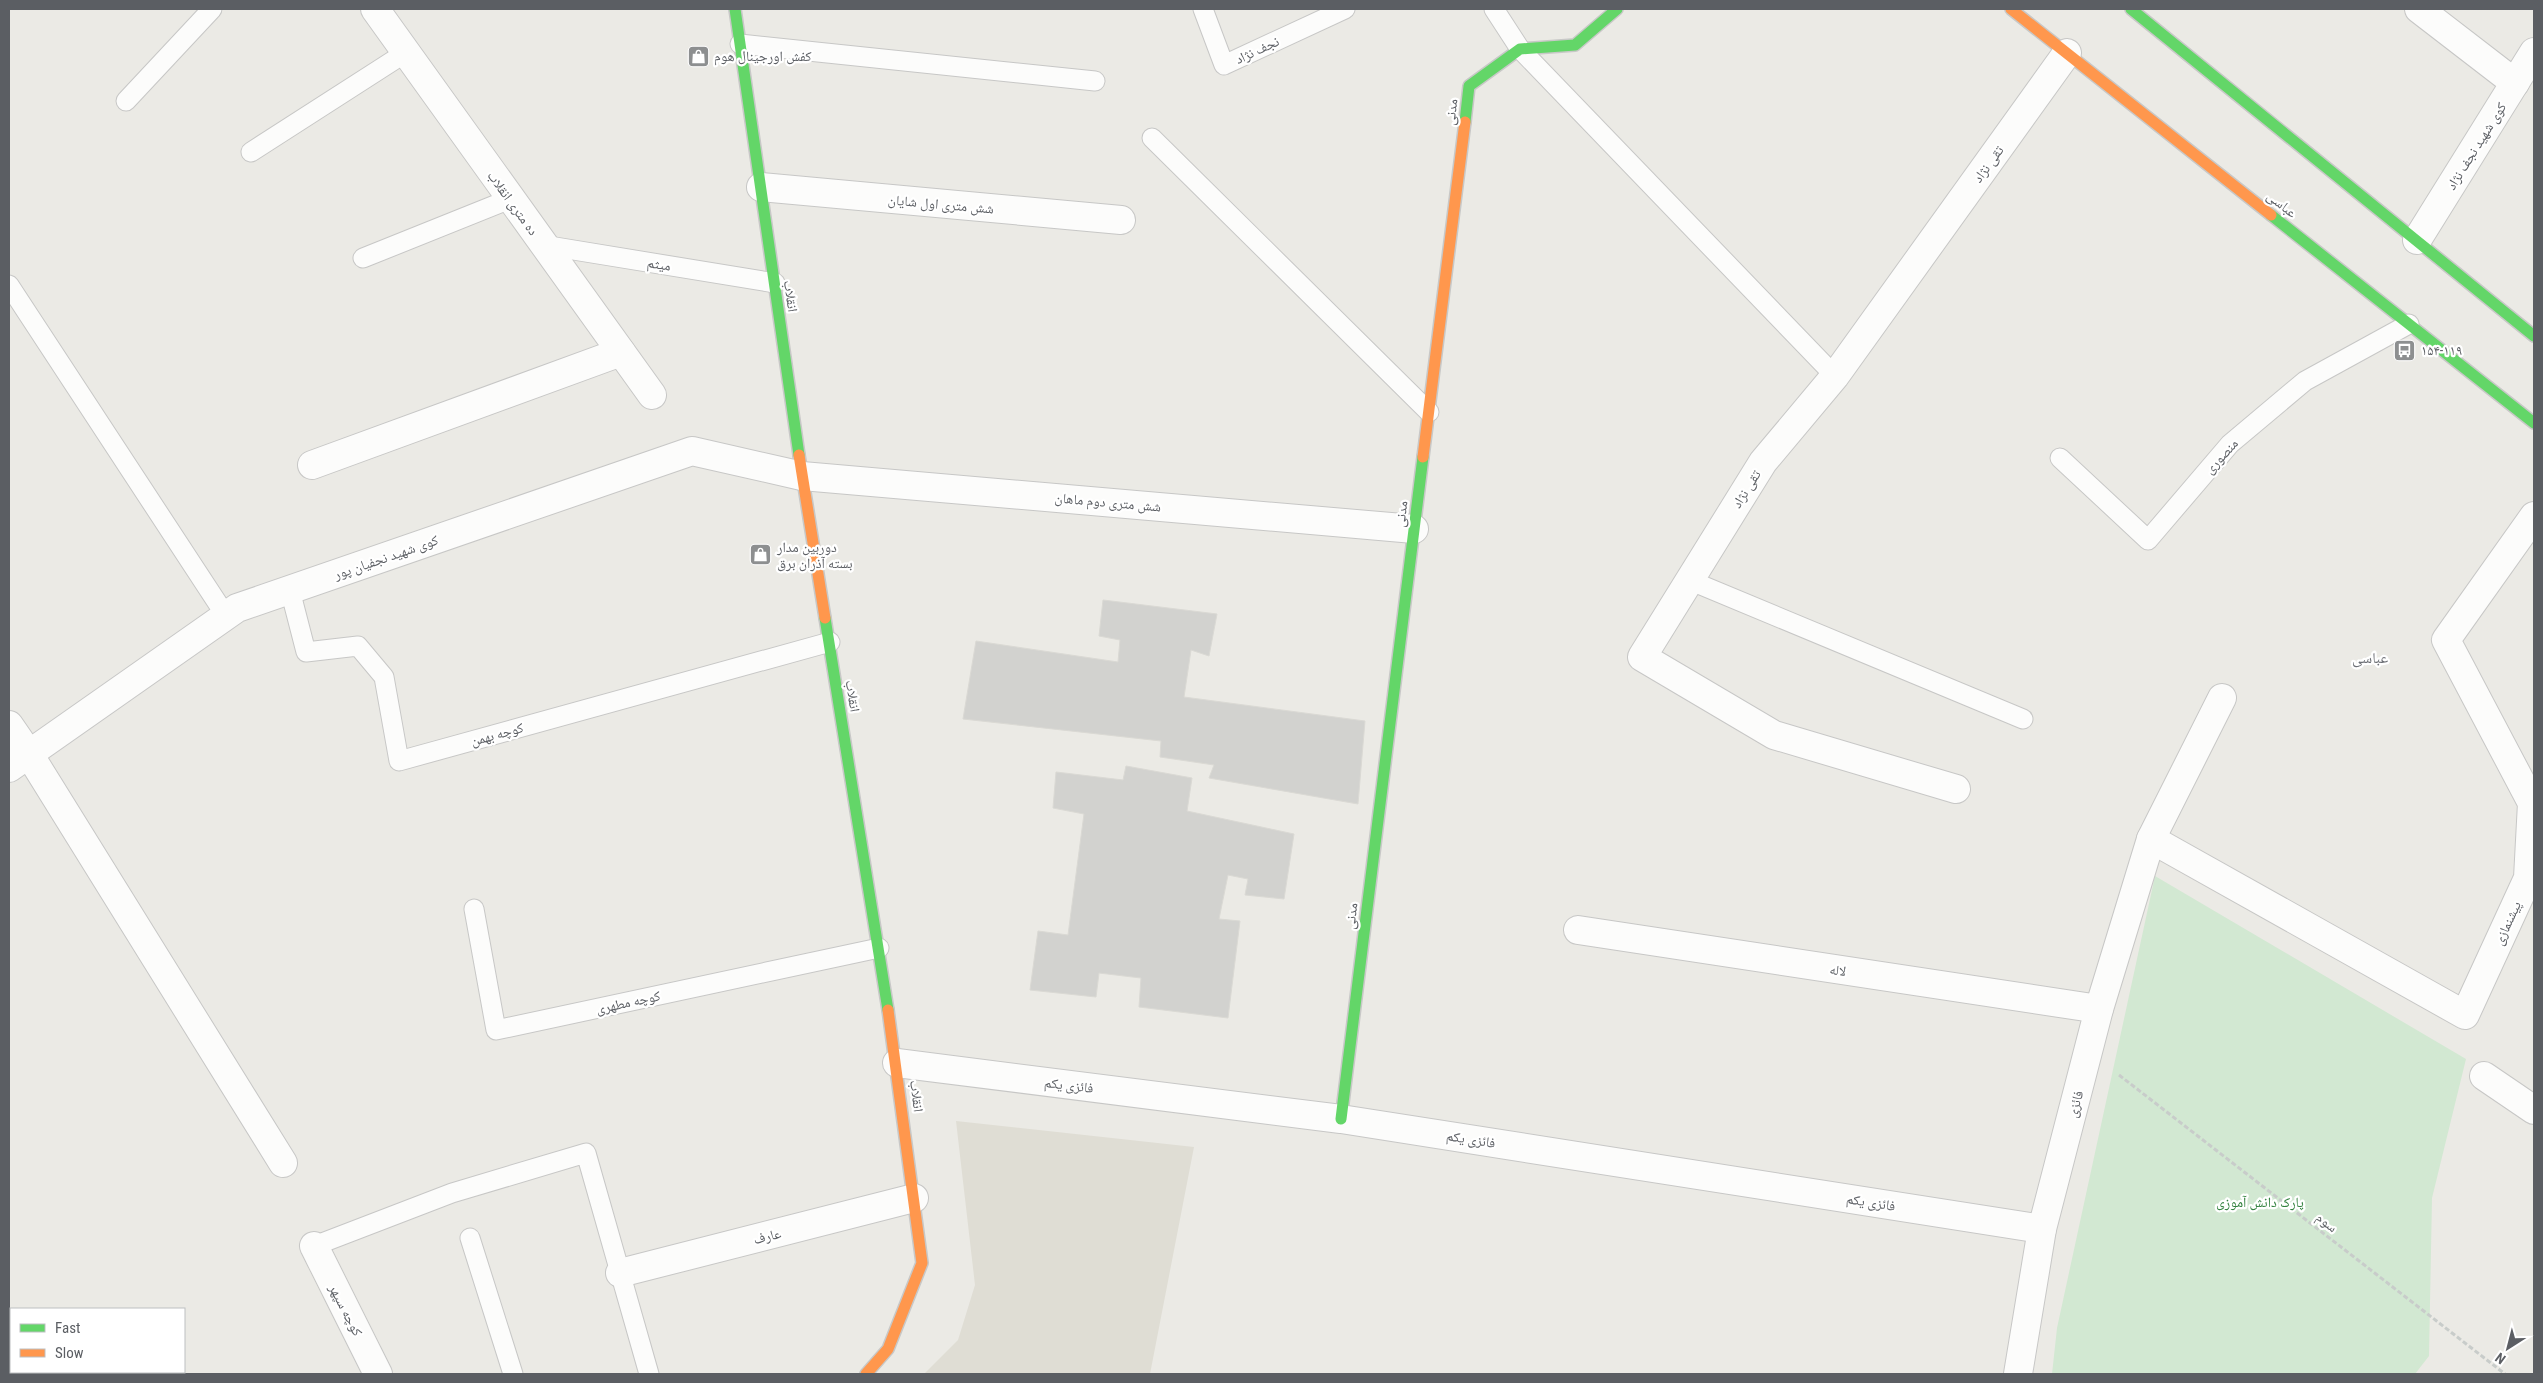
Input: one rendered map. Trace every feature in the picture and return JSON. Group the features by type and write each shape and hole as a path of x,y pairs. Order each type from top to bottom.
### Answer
{"street":[{"name":"ده متری انقلاب","path":"376,9 405,53 652,395"},
{"name":"انقلاب","path":"735,9 802,476 897,1063 922,1263 888,1349 866,1374"},
{"path":"1520,49 1575,45 1617,9"},
{"name":"عباسى","path":"2011,9 2534,424"},
{"path":"2419,9 2515,83"},
{"path":"2143,13 2534,336"},
{"path":"2032,25 2040,14"},
{"name":"مدنی","path":"1341,1119 1469,86 1520,49"},
{"name":"کوی شهید نجف نژاد","path":"2417,240 2534,52"},
{"name":"تقی نژاد","path":"1956,789 1774,735 1642,657 1763,462 1835,376 2067,53"},
{"name":"شش متری اول شایان","path":"761,188 1121,220"},
{"path":"312,465 621,352"},
{"name":"کوی شهید نجفیان پور","path":"19,761 237,608 692,451 802,476"},
{"name":"شش متری دوم ماهان","path":"802,476 1414,529"},
{"name":"پیشنمازی","path":"2152,838 2465,1015 2528,878 2532,803 2446,640 2534,516"},
{"name":"فائزی","path":"2018,1374 2042,1229 2099,1009 2152,838 2222,698"},
{"path":"9,725 19,761 284,1163"},
{"name":"لاله","path":"1578,930 2099,1009"},
{"name":"فائزی یکم","path":"897,1063 1341,1119 2042,1229"},
{"path":"2484,1076 2534,1110"},
{"name":"عارف","path":"620,1273 914,1198"},
{"name":"کوچه سپهر","path":"314,1246 378,1374"}],"lane":[{"path":"126,101 212,9"},
{"name":"نجف نژاد","path":"1203,9 1224,65 1345,9"},
{"path":"1494,9 1520,49 1835,376"},
{"path":"740,44 1095,81"},
{"path":"252,152 405,53"},
{"path":"1152,138 1429,412"},
{"path":"363,258 510,199"},
{"name":"میثم","path":"543,245 774,284"},
{"path":"9,286 226,616"},
{"name":"منصوری","path":"2060,458 2148,540 2230,444 2304,381 2409,324"},
{"path":"1689,580 2023,719"},
{"name":"کوچه بهمن","path":"290,590 306,652 358,646 384,676 399,761 830,642"},
{"name":"کوچه مطهری","path":"474,909 496,1030 879,948"},
{"path":"314,1246 452,1193 586,1153 648,1374"},
{"path":"470,1238 513,1374"}],"path":[{"name":"سوم","path":"2089,1052 2505,1374"}],"shaded area":[{"path":"956,1121 1194,1147 1150,1374 924,1374 958,1340 975,1285"}],"green space":[{"name":"پارک دانش آموزی","path":"2155,876 2466,1059 2432,1198 2429,1356 2415,1374 2052,1374 2057,1328"}],"building":[{"path":"1103,600 1217,614 1209,656 1191,650 1184,697 1365,721 1358,804 1209,778 1214,765 1160,757 1161,741 963,719 976,641 1118,662 1120,640 1099,636"},
{"path":"1126,766 1192,778 1187,811 1294,834 1284,899 1245,895 1248,879 1228,875 1219,919 1240,921 1228,1018 1139,1007 1141,978 1099,973 1096,997 1030,990 1038,931 1068,935 1084,814 1053,808 1056,772 1123,780"}],"traffic: fast":[{"path":"735,9 799,455"},
{"path":"1465,122 1469,86 1520,49 1575,45 1617,9"},
{"path":"2131,9 2534,336"},
{"path":"2271,215 2534,423"},
{"path":"1341,1119 1423,457"},
{"path":"825,618 888,1010"}],"traffic: slow":[{"path":"2011,9 2271,215"},
{"path":"1423,457 1465,122"},
{"path":"799,455 825,618"},
{"path":"866,1374 888,1349 922,1263 888,1010"}],"place":[{"name":"کفش اورجینال هوم","path":"698,56"},
{"name":"۱۵۴-۱۱۹","path":"2405,350"},
{"name":"دوربین مدار بسته آذران برق","path":"761,555"}],"district":[{"name":"عباسی","path":"2370,658"}]}
